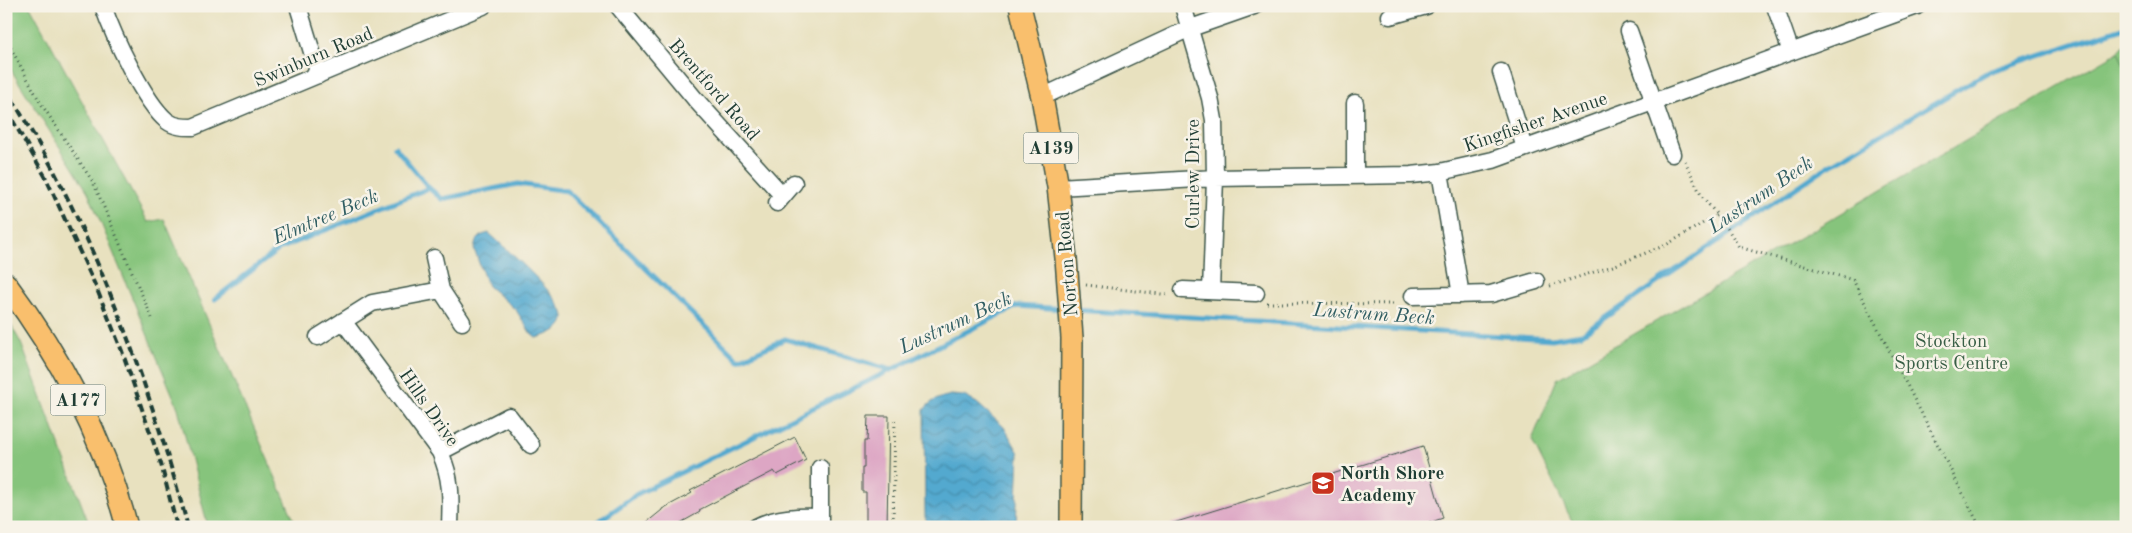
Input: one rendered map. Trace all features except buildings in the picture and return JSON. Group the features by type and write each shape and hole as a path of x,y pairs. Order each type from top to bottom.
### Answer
{"main road":[{"name":"Norton Road","path":"1020,6 1042,97 1058,187 1070,316 1071,527"},
{"name":"A177","path":"6,284 44,339 69,382 92,430 127,527"}],"street":[{"name":"Swinburn Road","path":"103,6 138,82 169,122 185,127 202,125 319,76 446,13 483,6"},
{"path":"298,6 319,76"},
{"name":"Brentford Road","path":"618,6 780,200 794,183"},
{"name":"Curlew Drive","path":"1183,6 1188,30 1210,98 1214,120 1215,178 1211,291"},
{"path":"1042,97 1188,30 1254,6"},
{"path":"1390,16 1426,6"},
{"path":"1776,6 1791,52"},
{"name":"Kingfisher Avenue","path":"1058,187 1215,178 1411,175 1440,172 1493,160 1917,6"},
{"path":"1629,31 1672,154"},
{"path":"1501,72 1525,148"},
{"path":"1355,103 1355,176"},
{"path":"1440,172 1461,295"},
{"path":"434,258 441,290 462,322"},
{"path":"1412,296 1491,294 1542,284"},
{"path":"318,337 372,303 441,290"},
{"path":"1183,290 1256,293"},
{"name":"Hills Drive","path":"343,321 440,452 447,469 451,487 450,527"},
{"path":"440,452 509,416 531,445"},
{"path":"756,527 773,520 801,516 820,522 820,468"}],"path":[{"path":"6,39 40,102 93,182 152,318"},
{"path":"1672,154 1682,152 1694,183 1739,247 1853,280 1980,527"},
{"path":"1542,284 1613,266 1666,245 1717,215"},
{"path":"893,527 895,416"}],"green space":[{"path":"6,6 30,6 148,222 164,219 297,527 208,527 178,408 88,192 6,62"},
{"path":"2126,43 2126,70 2118,52"},
{"name":"Stockton Sports Centre","path":"2118,52 2126,70 2126,527 1575,527 1532,440 1557,379"},
{"path":"6,316 21,343 90,527 6,527"}],"water":[{"path":"489,233 543,285 561,307 564,321 559,328 545,336 536,338 531,334 516,310 488,286 474,249 476,241 482,235"},
{"path":"951,395 964,396 977,403 1004,427 1019,453 1016,527 929,527 925,517 924,410 936,400"}],"waterway":[{"name":"Lustrum Beck","path":"1074,310 1552,339 1582,334 1828,166 1988,72 2126,27"},
{"path":"395,147 429,188 442,199 518,184 567,191 739,360 785,339 891,370"},
{"name":"Elmtree Beck","path":"215,299 279,249 429,188"},
{"name":"Lustrum Beck","path":"591,527 637,494 1017,306 1066,309"}],"railway":[{"path":"6,89 54,171 95,257 146,391 188,527"},
{"path":"6,109 45,176 96,287 122,351 161,464 177,527"}],"place":[{"name":"North Shore Academy","path":"1323,483"}]}
